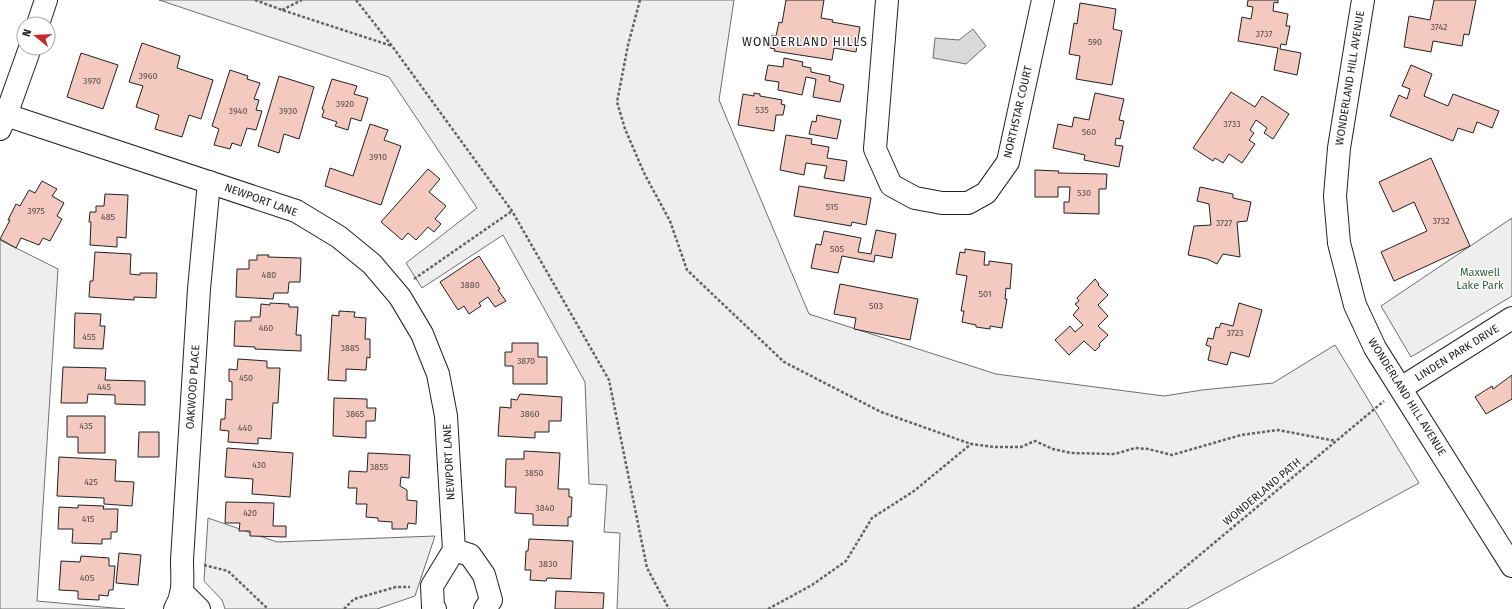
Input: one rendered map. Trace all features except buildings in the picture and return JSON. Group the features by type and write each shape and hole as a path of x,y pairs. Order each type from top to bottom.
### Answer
{"street":[{"path":"40,16 44,0"},
{"name":"NORTHSTAR COURT","path":"887,0 875,149 891,185 915,198 942,203 968,203 986,194 1008,162 1043,0"},
{"name":"WONDERLAND HILL AVENUE","path":"1363,0 1339,148 1335,196 1339,243 1355,305 1375,348 1510,559"},
{"path":"3,122 27,56"},
{"name":"NEWPORT LANE","path":"3,122 164,168 296,211 339,237 372,264 396,292 422,334 438,374 446,416 454,550"},
{"name":"OAKWOOD PLACE","path":"199,609 179,600 199,289 210,182"},
{"name":"LINDEN PARK DRIVE","path":"1401,388 1512,318"},
{"path":"435,609 433,607 432,586 454,550 470,555 484,575 491,600 485,609"}],"path":[{"path":"254,0 392,46"},
{"path":"282,10 302,0"},
{"path":"356,0 392,46 512,212 609,380 647,568 669,609"},
{"path":"640,0 628,45 617,102 625,129 645,175 670,221 687,270 784,362 881,412 971,444 994,447 1021,447 1035,441 1053,449 1072,453 1115,454 1135,448 1148,449 1172,455 1241,435 1278,430 1336,441"},
{"path":"396,292 512,212"},
{"name":"WONDERLAND PATH","path":"1133,609 1141,604 1401,388"},
{"path":"768,609 812,585 846,561 872,518 914,491 971,444"},
{"path":"182,560 228,571 268,609"},
{"path":"344,609 354,599 396,587 432,586"}],"green space":[{"path":"159,0 734,0 719,100 809,314 996,374 1164,396 1202,390 1273,383 1335,345 1419,483 1187,609 617,609 620,533 604,532 607,485 589,484 585,382 503,235 422,288 406,263 477,208 389,77"},
{"name":"Maxwell Lake Park","path":"1512,218 1512,296 1411,357 1381,306"},
{"path":"0,240 58,269 37,601 125,609 0,609"},
{"path":"208,518 277,542 435,536 415,596 377,609 225,609 222,600 204,581"}],"shaded area":[{"path":"973,29 986,46 966,64 933,58 935,38 959,40"}],"district":[{"name":"WONDERLAND HILLS","path":"805,42"}]}
